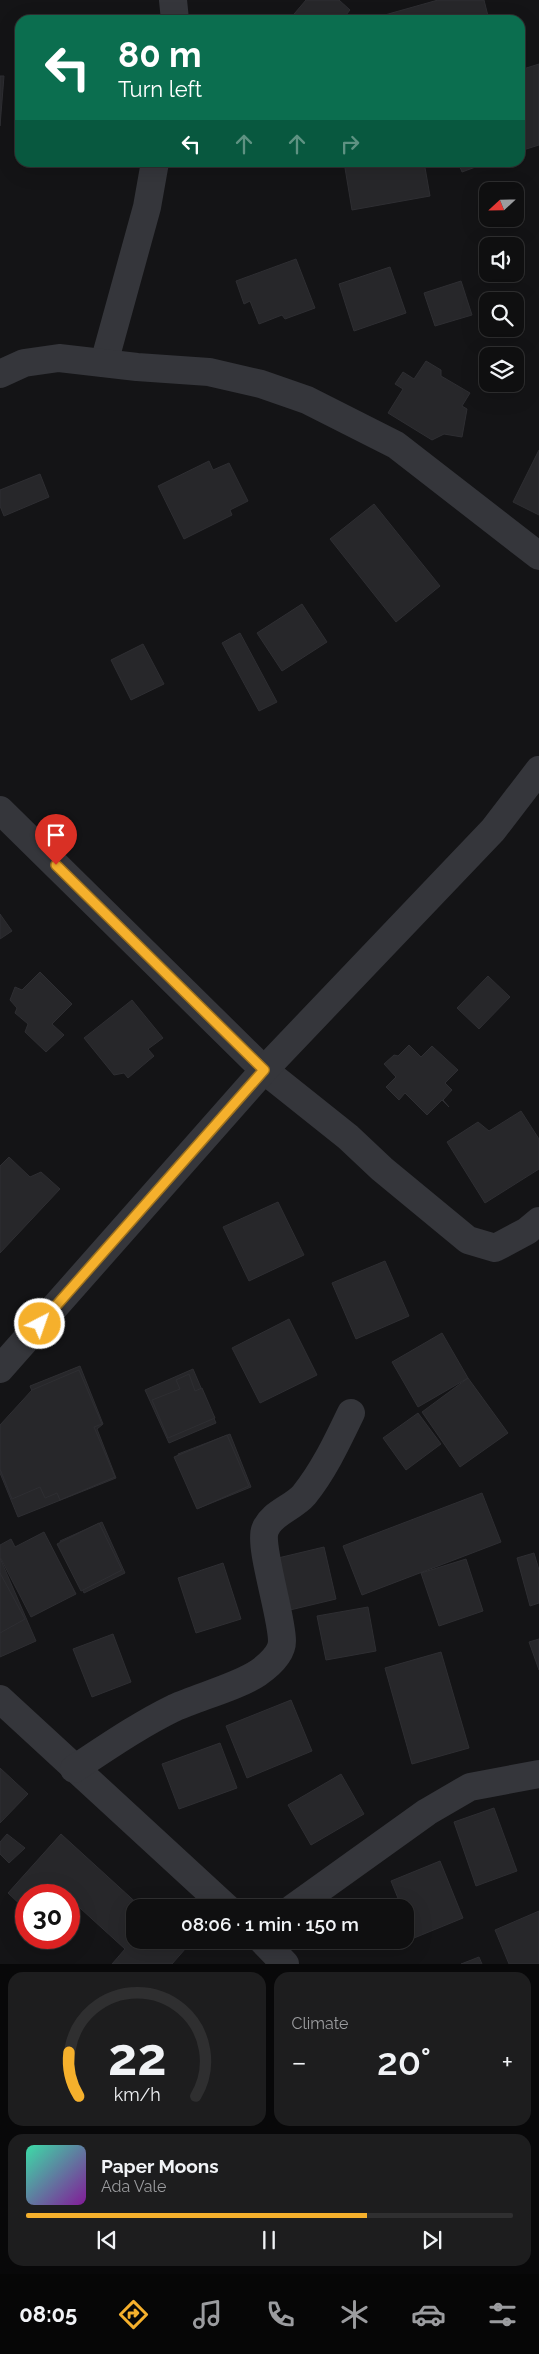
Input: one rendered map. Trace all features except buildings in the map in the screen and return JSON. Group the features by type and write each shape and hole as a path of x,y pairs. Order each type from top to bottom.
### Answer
{"street":[{"path":"173,0 174,15"},
{"path":"104,364 147,207 154,167"},
{"path":"0,374 24,363 59,358 104,364 209,372 261,384 307,400 396,445 539,556"},
{"path":"0,1369 264,1070 493,830 539,770"},
{"path":"0,810 264,1070 348,1137 382,1170 468,1240 495,1248 527,1231 539,1221"},
{"path":"74,1769 173,1709 257,1674 276,1658 283,1644 280,1615 265,1549 264,1532 270,1520 302,1497 320,1475 351,1413"},
{"path":"0,1699 217,1899"},
{"path":"306,1899 427,1812 470,1787 539,1774"},
{"path":"271,1949 285,1964"}],"route":[{"path":"40,1324 264,1070 56,865"}]}
